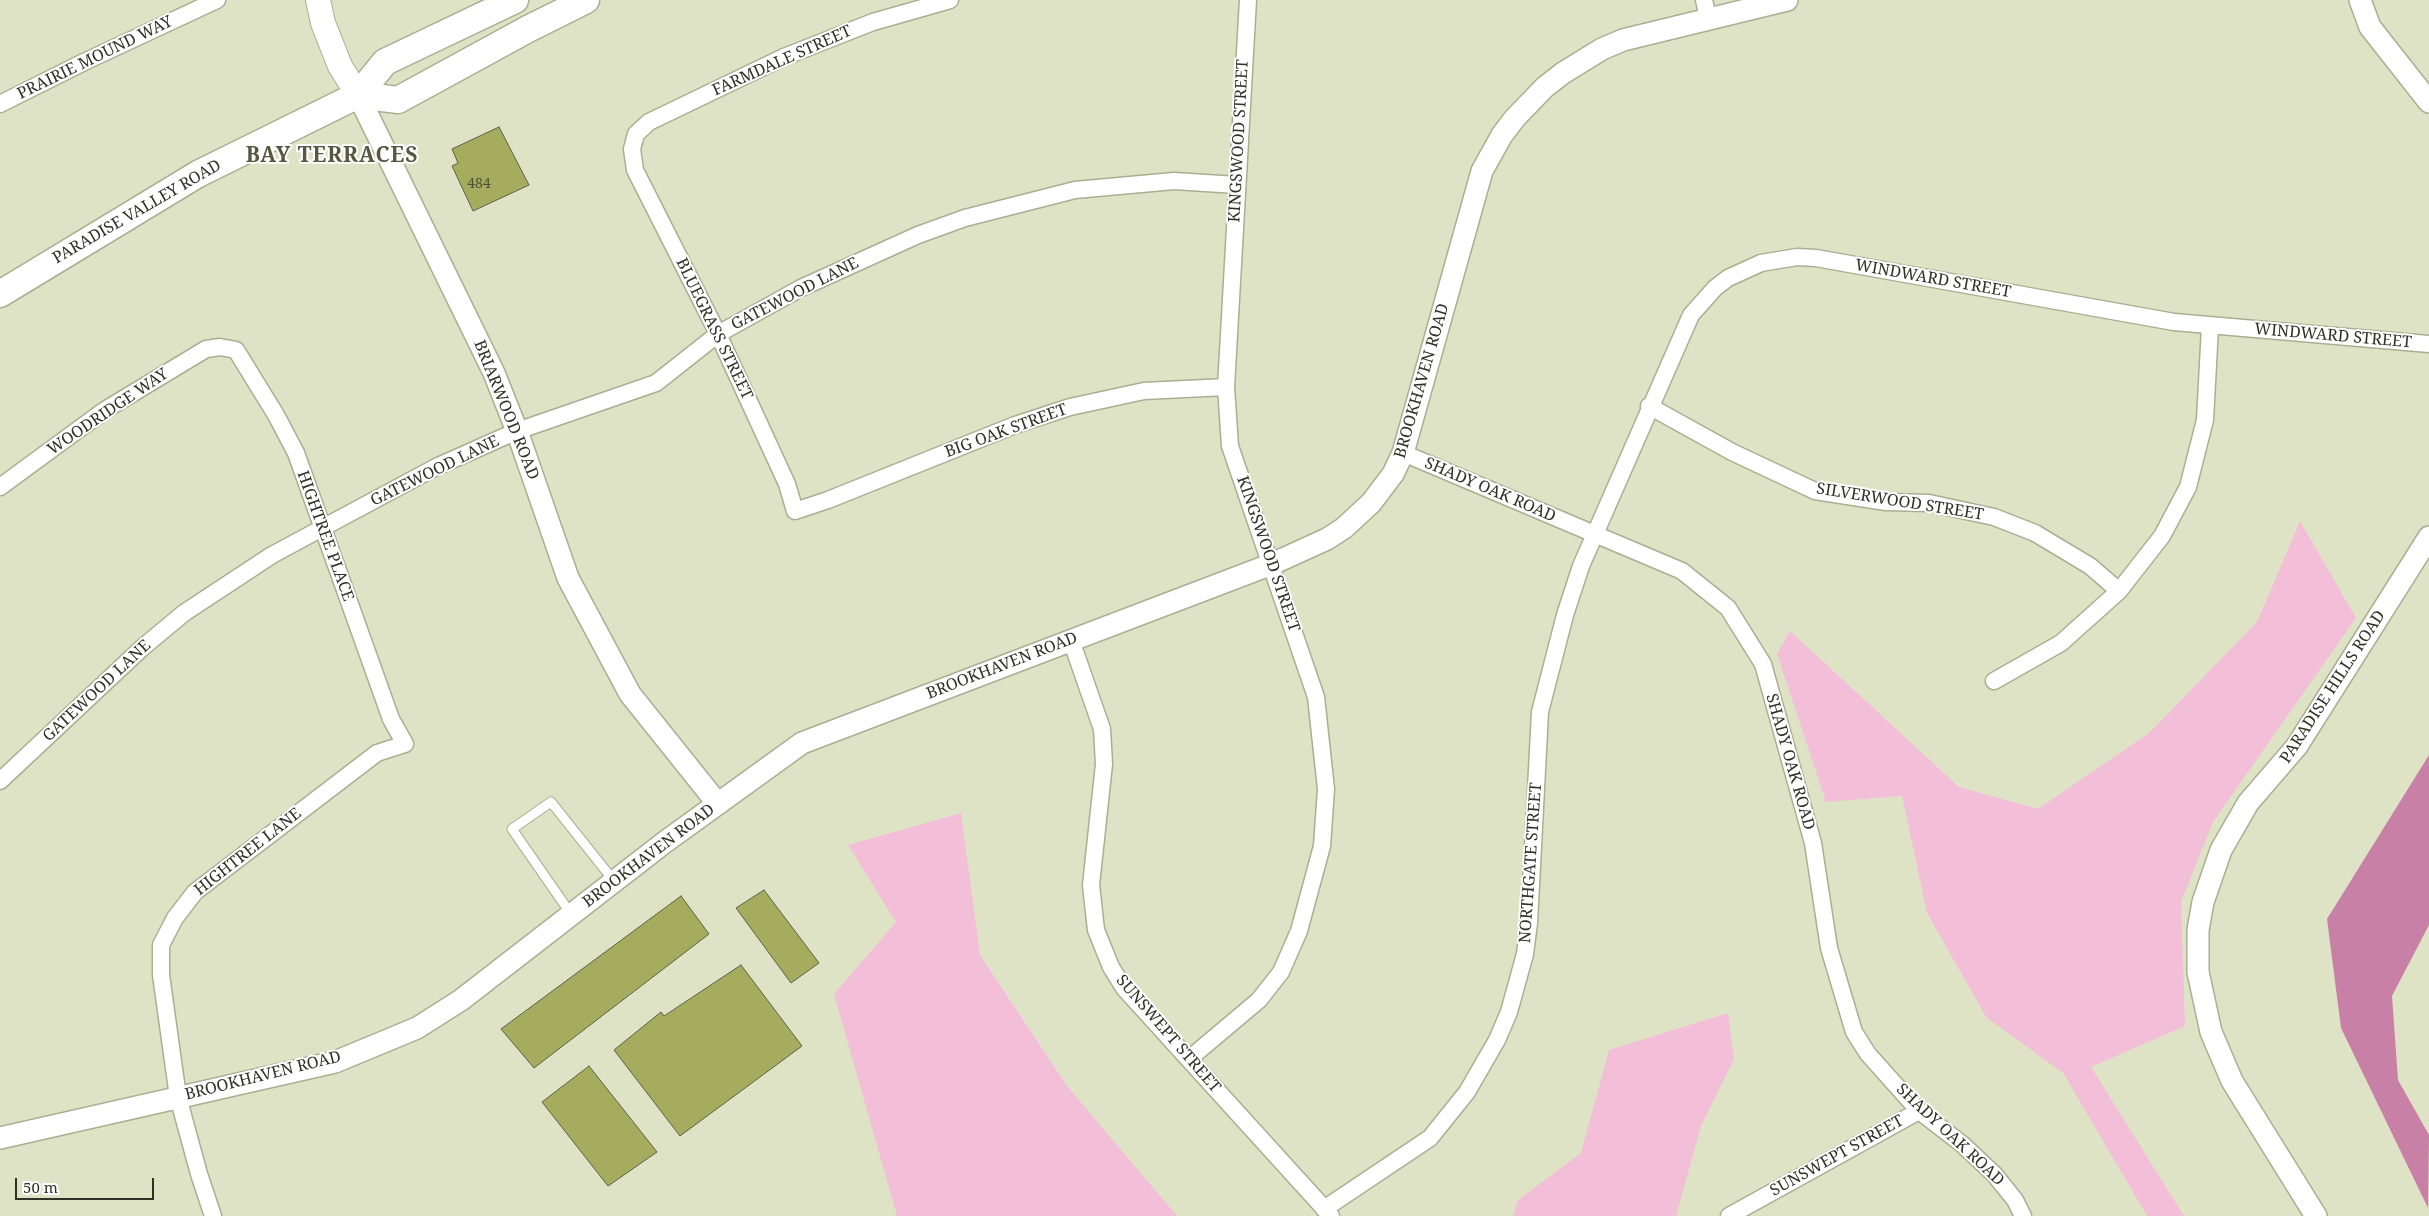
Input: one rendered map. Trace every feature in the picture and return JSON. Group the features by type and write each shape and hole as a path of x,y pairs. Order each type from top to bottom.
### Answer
{"main road":[{"name":"BRIARWOOD ROAD","path":"318,0 323,23 340,66 358,95"},
{"name":"PARADISE VALLEY ROAD","path":"0,294 198,174 358,95 385,62 515,0"},
{"path":"358,95 398,100 528,29 586,0"}],"street":[{"name":"PRAIRIE MOUND WAY","path":"0,104 84,62 217,0"},
{"name":"FARMDALE STREET","path":"632,149 636,134 650,122 784,57 874,22 950,0"},
{"name":"KINGSWOOD STREET","path":"1189,1058 1259,1000 1281,972 1299,932 1322,846 1326,789 1316,697 1230,446 1226,388 1248,0"},
{"name":"BROOKHAVEN ROAD","path":"0,1138 335,1062 417,1028 461,1000 614,881 802,743 1272,564 1327,539 1344,528 1372,503 1393,474 1403,453 1482,171 1502,135 1519,113 1545,87 1582,60 1623,40 1706,9 1788,0"},
{"path":"2360,0 2370,27 2426,93"},
{"name":"BRIARWOOD ROAD","path":"358,95 494,373 517,431 568,578 630,694 718,804"},
{"name":"BLUEGRASS STREET","path":"632,149 635,170 718,334 787,484 795,511"},
{"name":"GATEWOOD LANE","path":"0,781 142,648 184,613 272,555 436,467 517,431 656,383 718,334 801,288 918,235 965,218 1075,190 1174,181 1237,185"},
{"name":"WINDWARD STREET","path":"1595,533 1649,406 1691,315 1702,301 1728,278 1773,260 1816,258 2210,326 2429,344"},
{"path":"1994,681 2061,643 2119,591 2162,536 2188,487 2205,420 2210,326"},
{"name":"WOODRIDGE WAY","path":"0,487 105,410 206,349 220,347"},
{"name":"HIGHTREE PLACE","path":"220,347 236,350 276,415 296,453 391,719 405,744"},
{"name":"BIG OAK STREET","path":"795,511 828,500 1014,425 1070,407 1144,391 1226,388"},
{"name":"SILVERWOOD STREET","path":"1649,406 1732,452 1815,491 1886,502 1929,503 2002,520 2034,533 2090,566 2119,591"},
{"name":"SHADY OAK ROAD","path":"1403,453 1682,571 1728,608 1763,664 1813,843 1829,948 1854,1032 1868,1054 1919,1111 1962,1144 1994,1174 2015,1200 2023,1216"},
{"name":"NORTHGATE STREET","path":"1328,1212 1430,1138 1450,1116 1473,1083 1497,1040 1509,1012 1521,968 1529,923 1540,712 1580,566 1595,533"},
{"name":"PARADISE HILLS ROAD","path":"2316,1216 2232,1081 2211,1032 2198,972 2198,930 2203,902 2221,850 2243,811 2297,746 2429,537"},
{"name":"SUNSWEPT STREET","path":"1071,640 1102,728 1104,764 1091,885 1096,930 1111,967 1124,988 1328,1212"},
{"name":"HIGHTREE LANE","path":"213,1216 199,1174 178,1097 161,975 162,945 175,918 195,892 377,752 405,744"},
{"name":"SUNSWEPT STREET","path":"1729,1216 1919,1111"}],"lane":[{"path":"572,914 512,829 550,802 614,881"}],"shaded area":[{"path":"2300,521 2356,618 2213,822 2181,902 2185,1026 2091,1067 2184,1216 2147,1216 2063,1073 1986,1017 1927,913 1902,796 1826,802 1777,654 1790,631 1959,787 2038,809 2149,733 2257,622"},
{"path":"2429,755 2429,925 2392,996 2398,1080 2429,1135 2428,1208 2341,1028 2327,919"},
{"path":"961,813 980,955 1067,1086 1177,1216 897,1216 834,994 896,922 848,845"},
{"path":"1728,1013 1734,1059 1701,1126 1676,1216 1513,1216 1518,1200 1581,1153 1609,1050"}],"building":[{"path":"499,127 529,185 473,211 452,166 458,163 452,149"},
{"path":"764,890 819,963 791,983 736,908"},
{"path":"681,896 709,934 534,1068 501,1029"},
{"path":"741,965 802,1046 680,1136 614,1050 661,1012 664,1016"},
{"path":"589,1066 657,1152 608,1186 542,1102"}],"district":[{"name":"BAY TERRACES","path":"332,156"}]}
